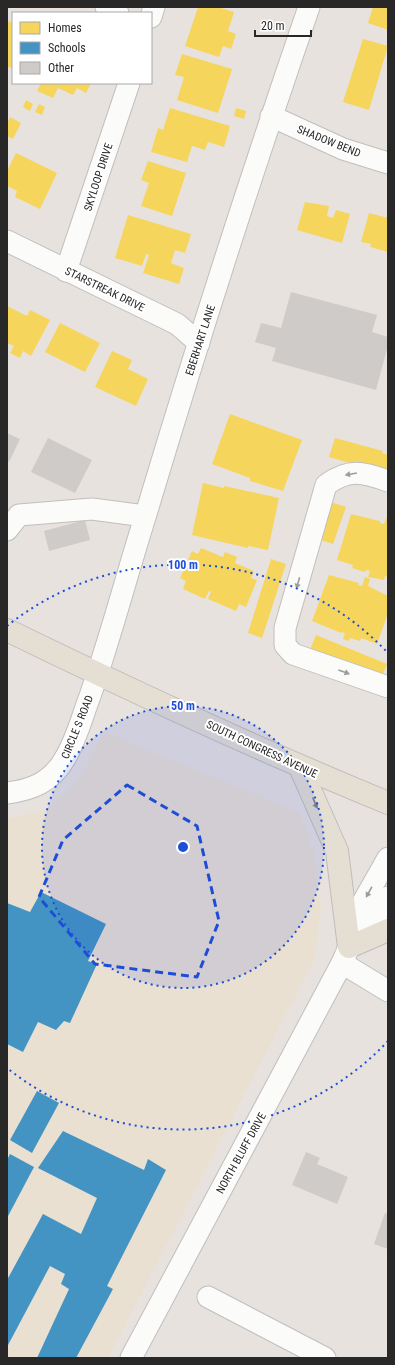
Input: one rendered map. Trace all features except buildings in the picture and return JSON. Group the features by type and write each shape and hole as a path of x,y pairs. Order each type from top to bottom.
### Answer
{"main road":[{"name":"SOUTH CONGRESS AVENUE","path":"7,630 97,674 300,767 388,803"},
{"path":"300,767 337,852 346,955 388,930"}],"street":[{"path":"106,7 116,12"},
{"name":"EBERHART LANE","path":"97,674 199,343 271,116 308,7"},
{"name":"SKYLOOP DRIVE","path":"66,271 129,84"},
{"name":"SHADOW BEND","path":"271,116 342,149 388,163"},
{"name":"STARSTREAK DRIVE","path":"7,242 177,324 199,343"},
{"path":"388,480 362,472 337,476 326,485 285,628 285,645 293,654 388,687"},
{"path":"7,530 19,515 92,510 145,516"},
{"name":"CIRCLE S ROAD","path":"7,793 23,791 43,784 54,774 70,749 97,674"},
{"name":"NORTH BLUFF DRIVE","path":"346,955 354,918 388,858"},
{"name":"NORTH BLUFF DRIVE","path":"131,1358 346,955 371,928 388,897"},
{"path":"346,955 388,991"},
{"path":"208,1297 325,1358"}],"highlighted area":[{"path":"127,785 197,826 219,921 197,977 95,964 39,897 63,840"}],"shaded area":[{"path":"104,732 300,813 314,855 321,906 315,958 108,1358 7,1358 7,819 49,808 81,777"}]}
